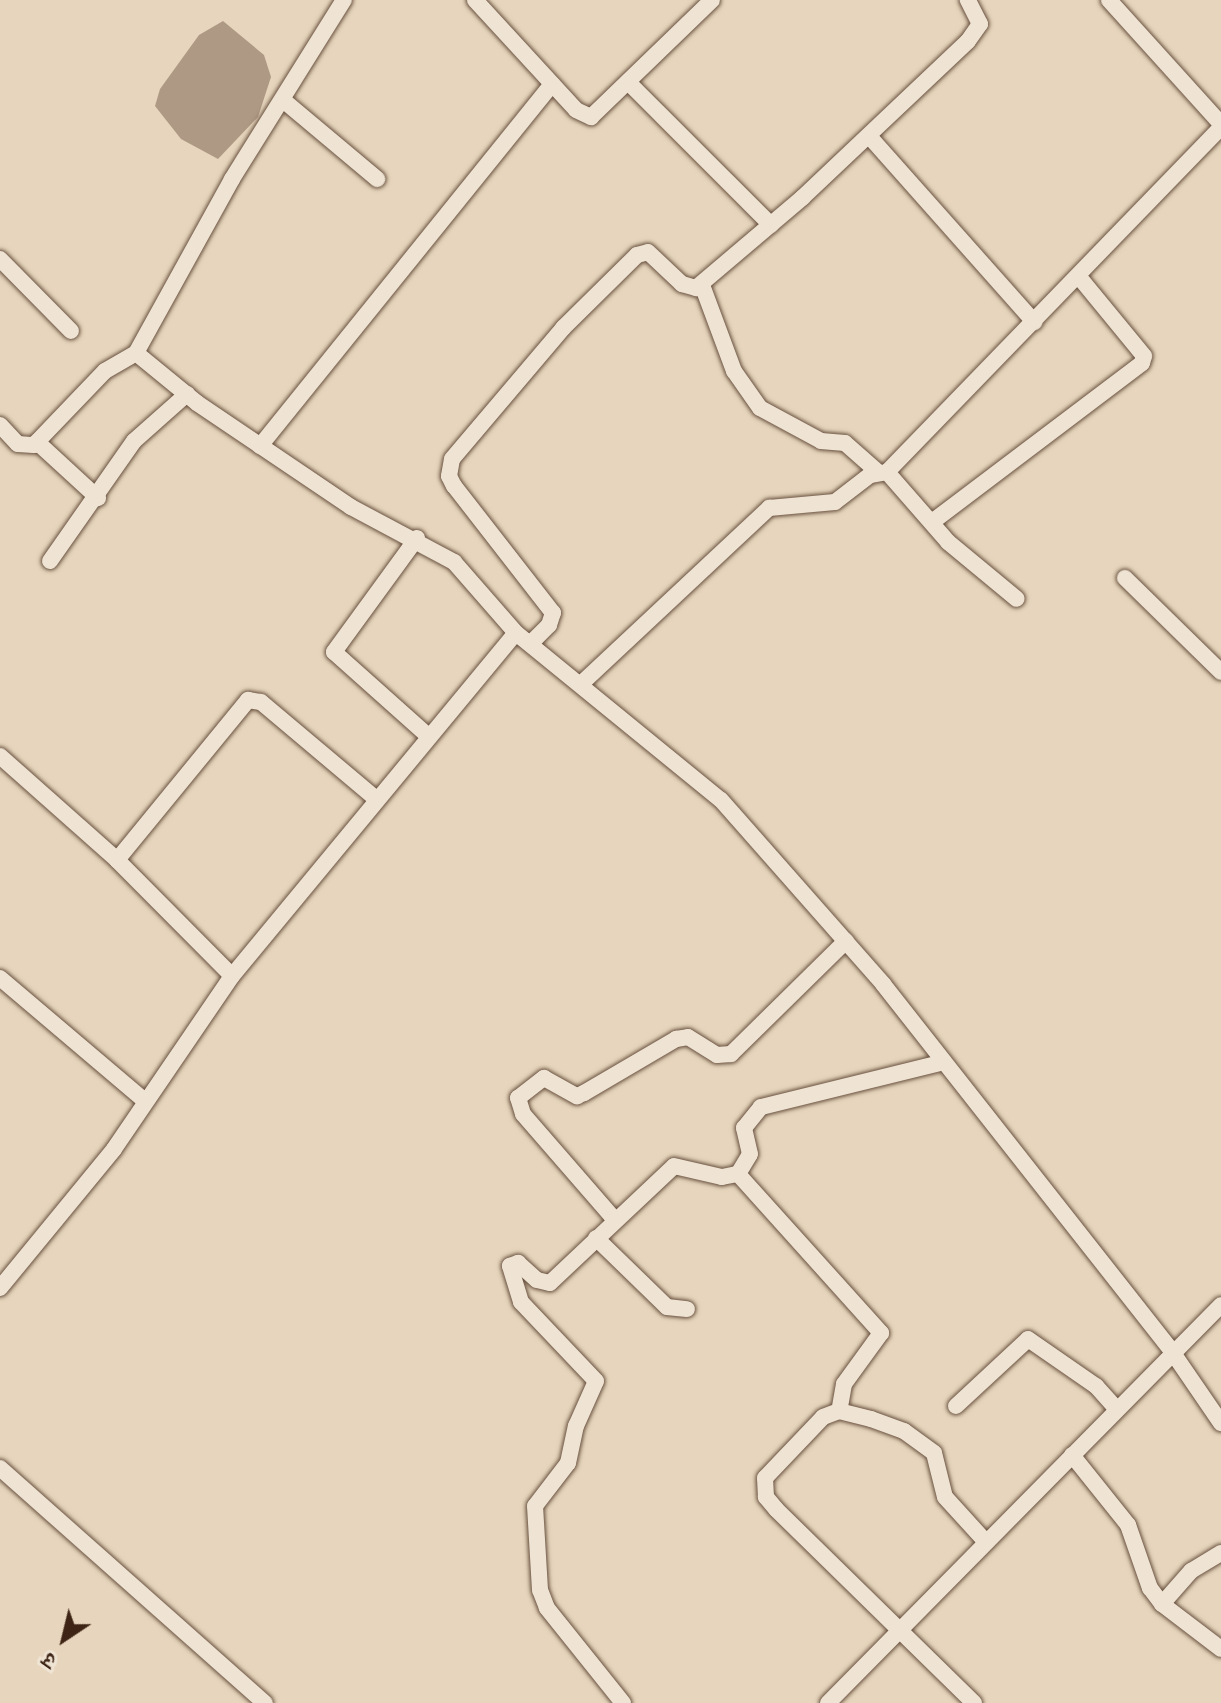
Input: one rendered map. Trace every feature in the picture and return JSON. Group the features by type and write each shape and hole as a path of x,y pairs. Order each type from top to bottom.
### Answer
{"street":[{"path":"0,425 25,448 37,442 105,371 136,353 344,0"},
{"path":"475,0 580,114 591,117 712,0"},
{"path":"530,644 549,625 553,613 454,486 449,464 563,328 637,255 648,252 682,284 702,285 771,225 968,41 980,24 968,0"},
{"path":"581,684 769,508 835,502 883,473 1079,277 1221,125 1109,0"},
{"path":"628,82 771,225"},
{"path":"260,446 552,84"},
{"path":"283,100 377,179"},
{"path":"869,136 1034,322"},
{"path":"0,259 71,331"},
{"path":"932,522 1142,363 1144,356 1079,277"},
{"path":"702,285 734,371 760,408 821,441 845,443 883,473 966,560 1017,599"},
{"path":"136,353 187,394 351,507 417,538 454,562 516,633 721,800 846,941 944,1062 1173,1353 1221,1423"},
{"path":"50,561 98,498 134,441 187,394"},
{"path":"37,442 98,498"},
{"path":"417,538 334,652 427,735"},
{"path":"1125,578 1221,672"},
{"path":"0,1288 114,1149 144,1100 232,976 427,735 516,633"},
{"path":"117,860 248,700 261,702 375,798"},
{"path":"0,756 117,860 232,976"},
{"path":"615,1220 523,1114 518,1098 544,1078 577,1096 676,1039 688,1037 717,1055 731,1054 846,941"},
{"path":"0,978 144,1100"},
{"path":"623,1703 547,1608 540,1590 535,1506 568,1463 576,1426 596,1381 521,1302 510,1266 518,1263 537,1280 550,1283 674,1166 722,1177 738,1174 750,1154 744,1128 761,1107 944,1062"},
{"path":"738,1174 881,1333 844,1384 839,1411"},
{"path":"596,1238 667,1307 687,1309"},
{"path":"831,1702 1221,1305"},
{"path":"956,1406 1028,1339 1096,1386 1117,1409"},
{"path":"963,1699 901,1632 776,1509 763,1487 765,1478 823,1417 839,1411 893,1425 934,1453 945,1497 986,1542"},
{"path":"1072,1455 1128,1525 1150,1588 1162,1604 1221,1649"},
{"path":"0,1468 265,1703"},
{"path":"1162,1604 1191,1571 1221,1553"}],"shaded area":[{"path":"223,21 264,55 271,77 258,117 218,159 181,139 155,106 160,89 199,35"}]}
